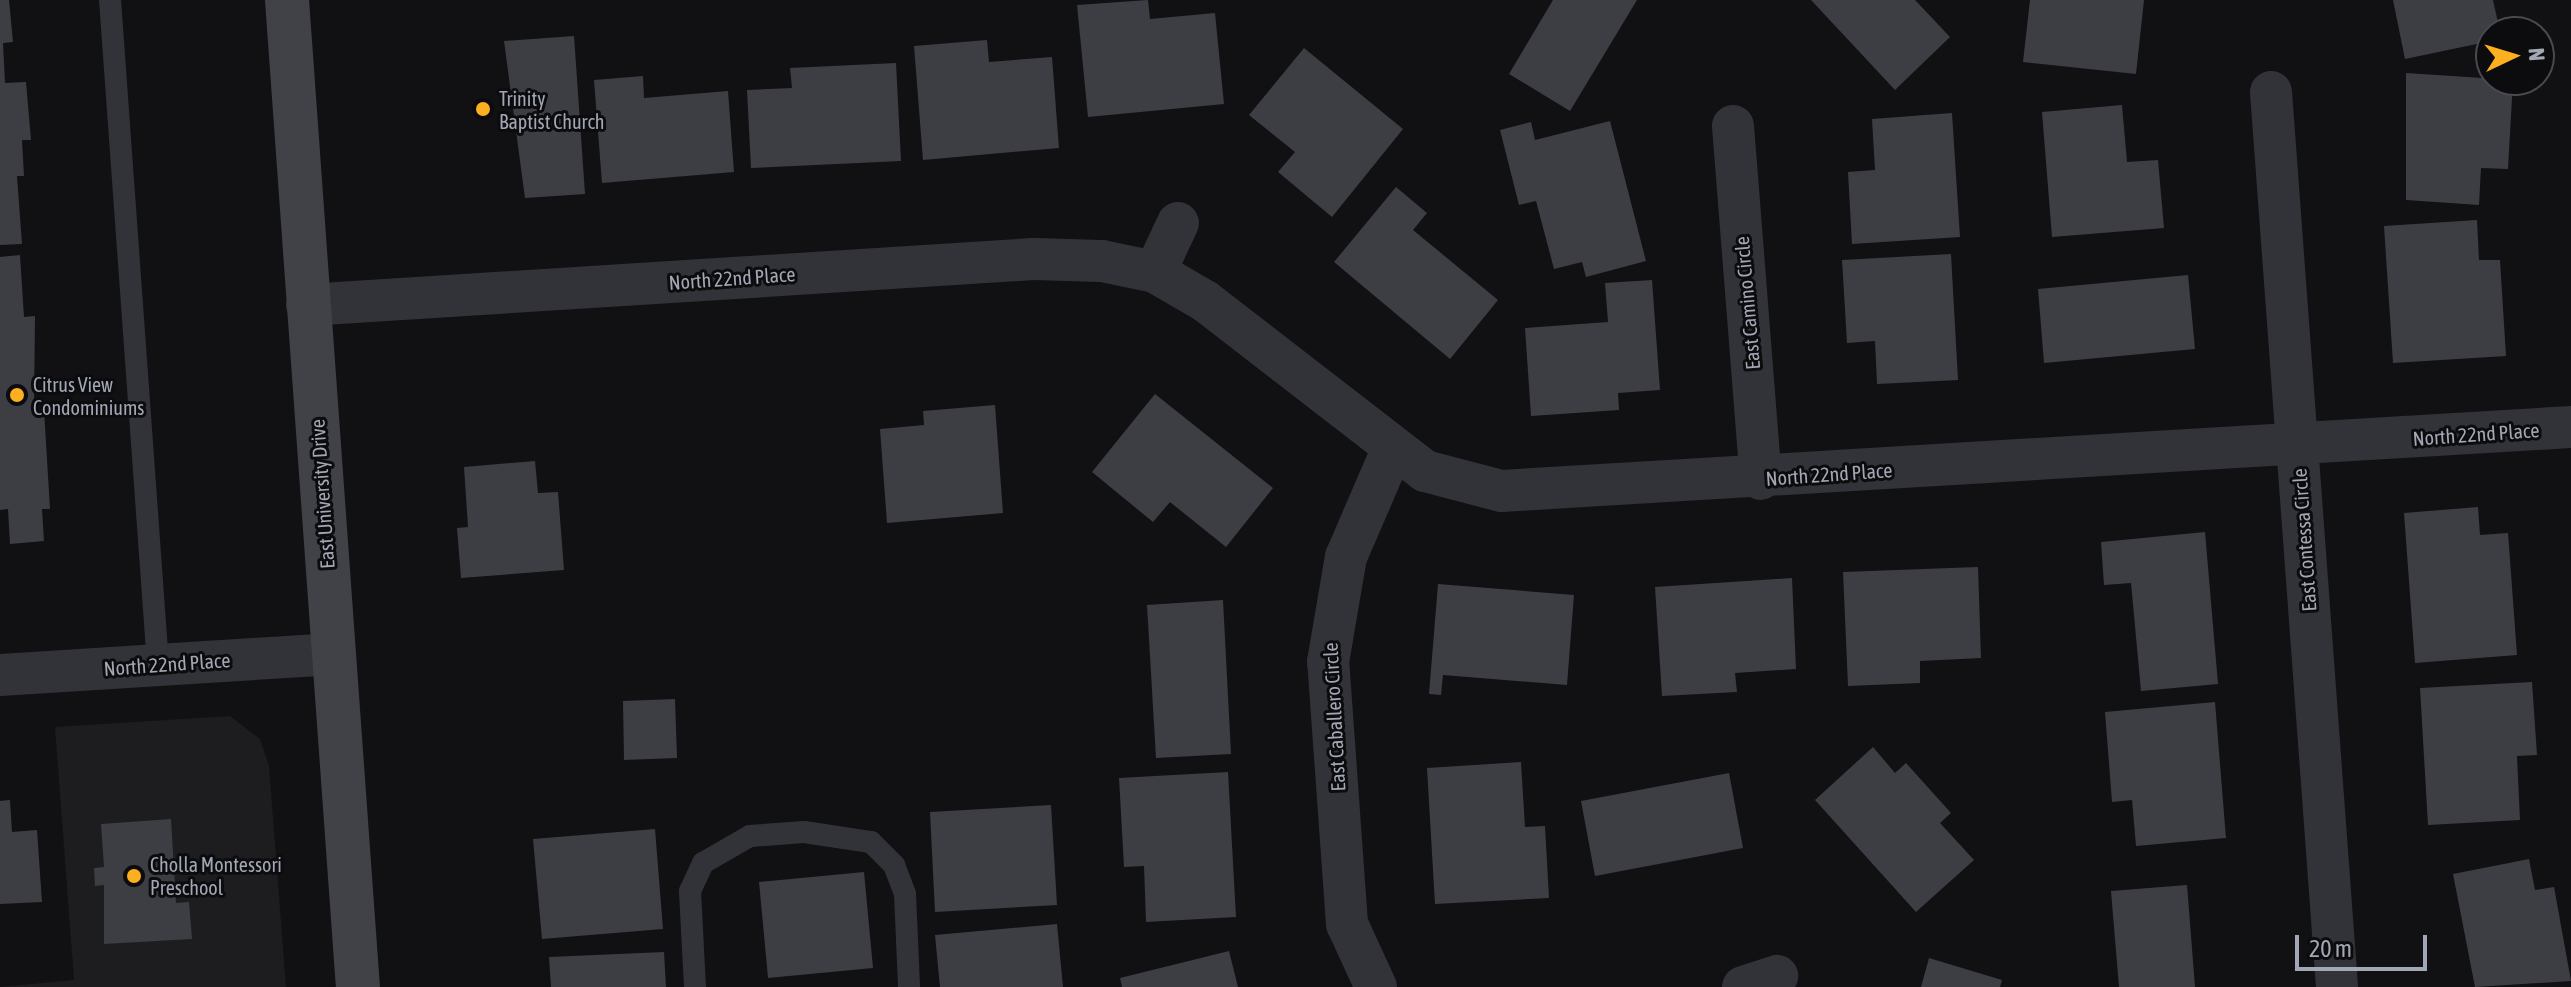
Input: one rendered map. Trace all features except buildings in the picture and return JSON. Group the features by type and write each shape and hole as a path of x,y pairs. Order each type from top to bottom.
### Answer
{"main road":[{"name":"East University Drive","path":"287,0 358,987"}],"street":[{"name":"East Contessa Circle","path":"2271,92 2337,987"},
{"name":"East Camino Circle","path":"1733,126 1761,479"},
{"path":"1155,272 1178,223"},
{"name":"North 22nd Place","path":"307,305 1034,259 1102,261 1155,272 1205,301 1392,450 1459,484 1501,491 1761,479 2571,427"},
{"name":"East Caballero Circle","path":"1376,987 1347,924 1328,662 1346,557 1392,450"},
{"name":"North 22nd Place","path":"0,675 334,654"}],"lane":[{"path":"110,0 158,665"},
{"path":"695,987 690,891 703,863 750,836 804,832 871,842 894,865 905,894 909,987"}],"shaded area":[{"path":"230,716 260,739 269,766 286,987 0,987 74,980 55,727"}],"place":[{"name":"Trinity Baptist Church","path":"483,109"},
{"name":"Citrus View Condominiums","path":"17,395"},
{"name":"Cholla Montessori Preschool","path":"134,876"}]}
